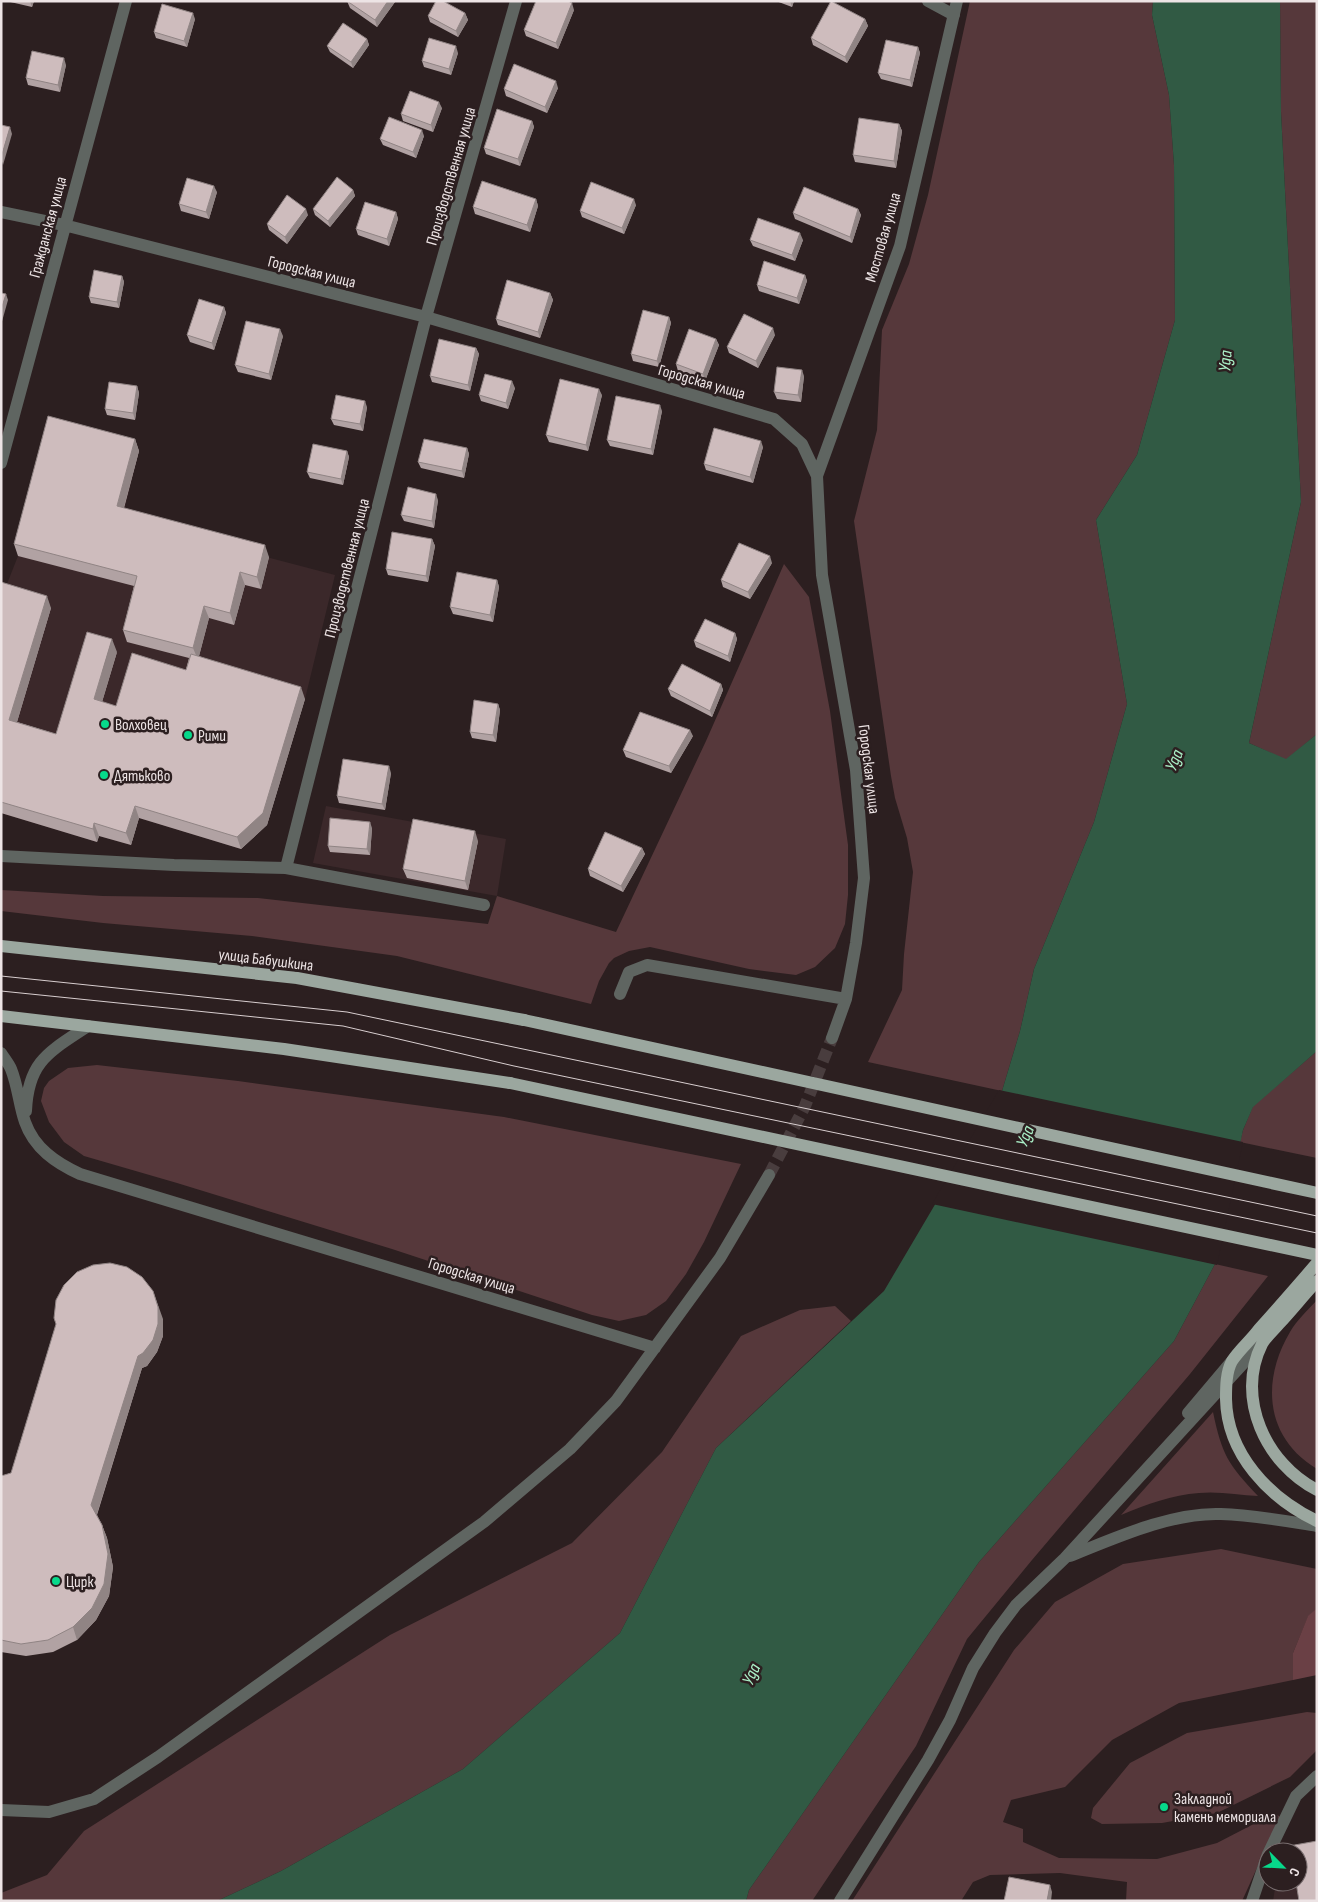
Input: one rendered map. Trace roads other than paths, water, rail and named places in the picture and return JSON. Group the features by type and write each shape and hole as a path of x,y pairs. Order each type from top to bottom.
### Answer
{"main road":[{"name":"улица Бабушкина","path":"1,946 297,978 524,1020 1317,1193"},
{"path":"1,1016 284,1049 510,1083 1317,1255"},
{"path":"1317,1263 1231,1362 1226,1384 1226,1411 1232,1433 1241,1454 1268,1488 1286,1504 1317,1521"},
{"path":"1317,1281 1262,1343 1253,1379 1252,1402 1264,1437 1277,1456 1293,1472 1317,1490"}],"street":[{"name":"Гражданская улица","path":"1,463 126,1"},
{"name":"Производственная улица","path":"286,868 426,317 516,1"},
{"path":"928,1 954,15"},
{"name":"Мостовая улица","path":"817,476 900,246 957,1"},
{"name":"Городская улица","path":"1,212 64,225 426,317 774,419 802,444 817,476 822,575 856,770 864,878 856,943 846,999 832,1038"},
{"path":"1,856 174,866 286,868 484,905"},
{"path":"620,994 629,972 647,965 846,999"},
{"path":"26,1124 27,1094 35,1072 44,1056 88,1026"},
{"name":"Городская улица","path":"1,1053 12,1070 26,1124 39,1145 51,1158 80,1174 655,1348"},
{"path":"2,1810 49,1812 94,1799 158,1757 484,1522 570,1449 616,1401 720,1258 769,1175"},
{"path":"840,1901 928,1760 950,1720 973,1668 995,1633 1016,1605 1066,1558 1262,1343"},
{"path":"1066,1558 1231,1362"},
{"path":"1066,1558 1125,1534 1178,1518 1220,1514 1267,1518 1317,1526"},
{"path":"1273,1842 1296,1796 1317,1776"},
{"path":"1252,1901 1258,1883"}],"water":[{"name":"Уда","path":"1153,1 1280,1 1281,112 1301,502 1249,743 1286,759 1317,734 1317,1051 1253,1107 1243,1130 1215,1264 1174,1341 979,1562 749,1890 746,1901 217,1901 281,1871 463,1769 620,1633 716,1448 884,1291 1002,1091 1020,1031 1034,969 1094,822 1127,704 1096,520 1137,455 1175,320 1174,165 1169,95 1152,15"}],"tunnel":[{"path":"769,1175 805,1106 832,1038"}],"tram line":[{"path":"1,976 347,1012 1317,1216"},
{"path":"1,991 343,1026 514,1066 1317,1233"}],"place":[{"name":"Волховец","path":"105,724"},
{"name":"Рими","path":"188,735"},
{"name":"Дятьково","path":"104,775"},
{"name":"Цирк","path":"56,1581"},
{"name":"Закладной камень мемориала","path":"1164,1807"}]}
